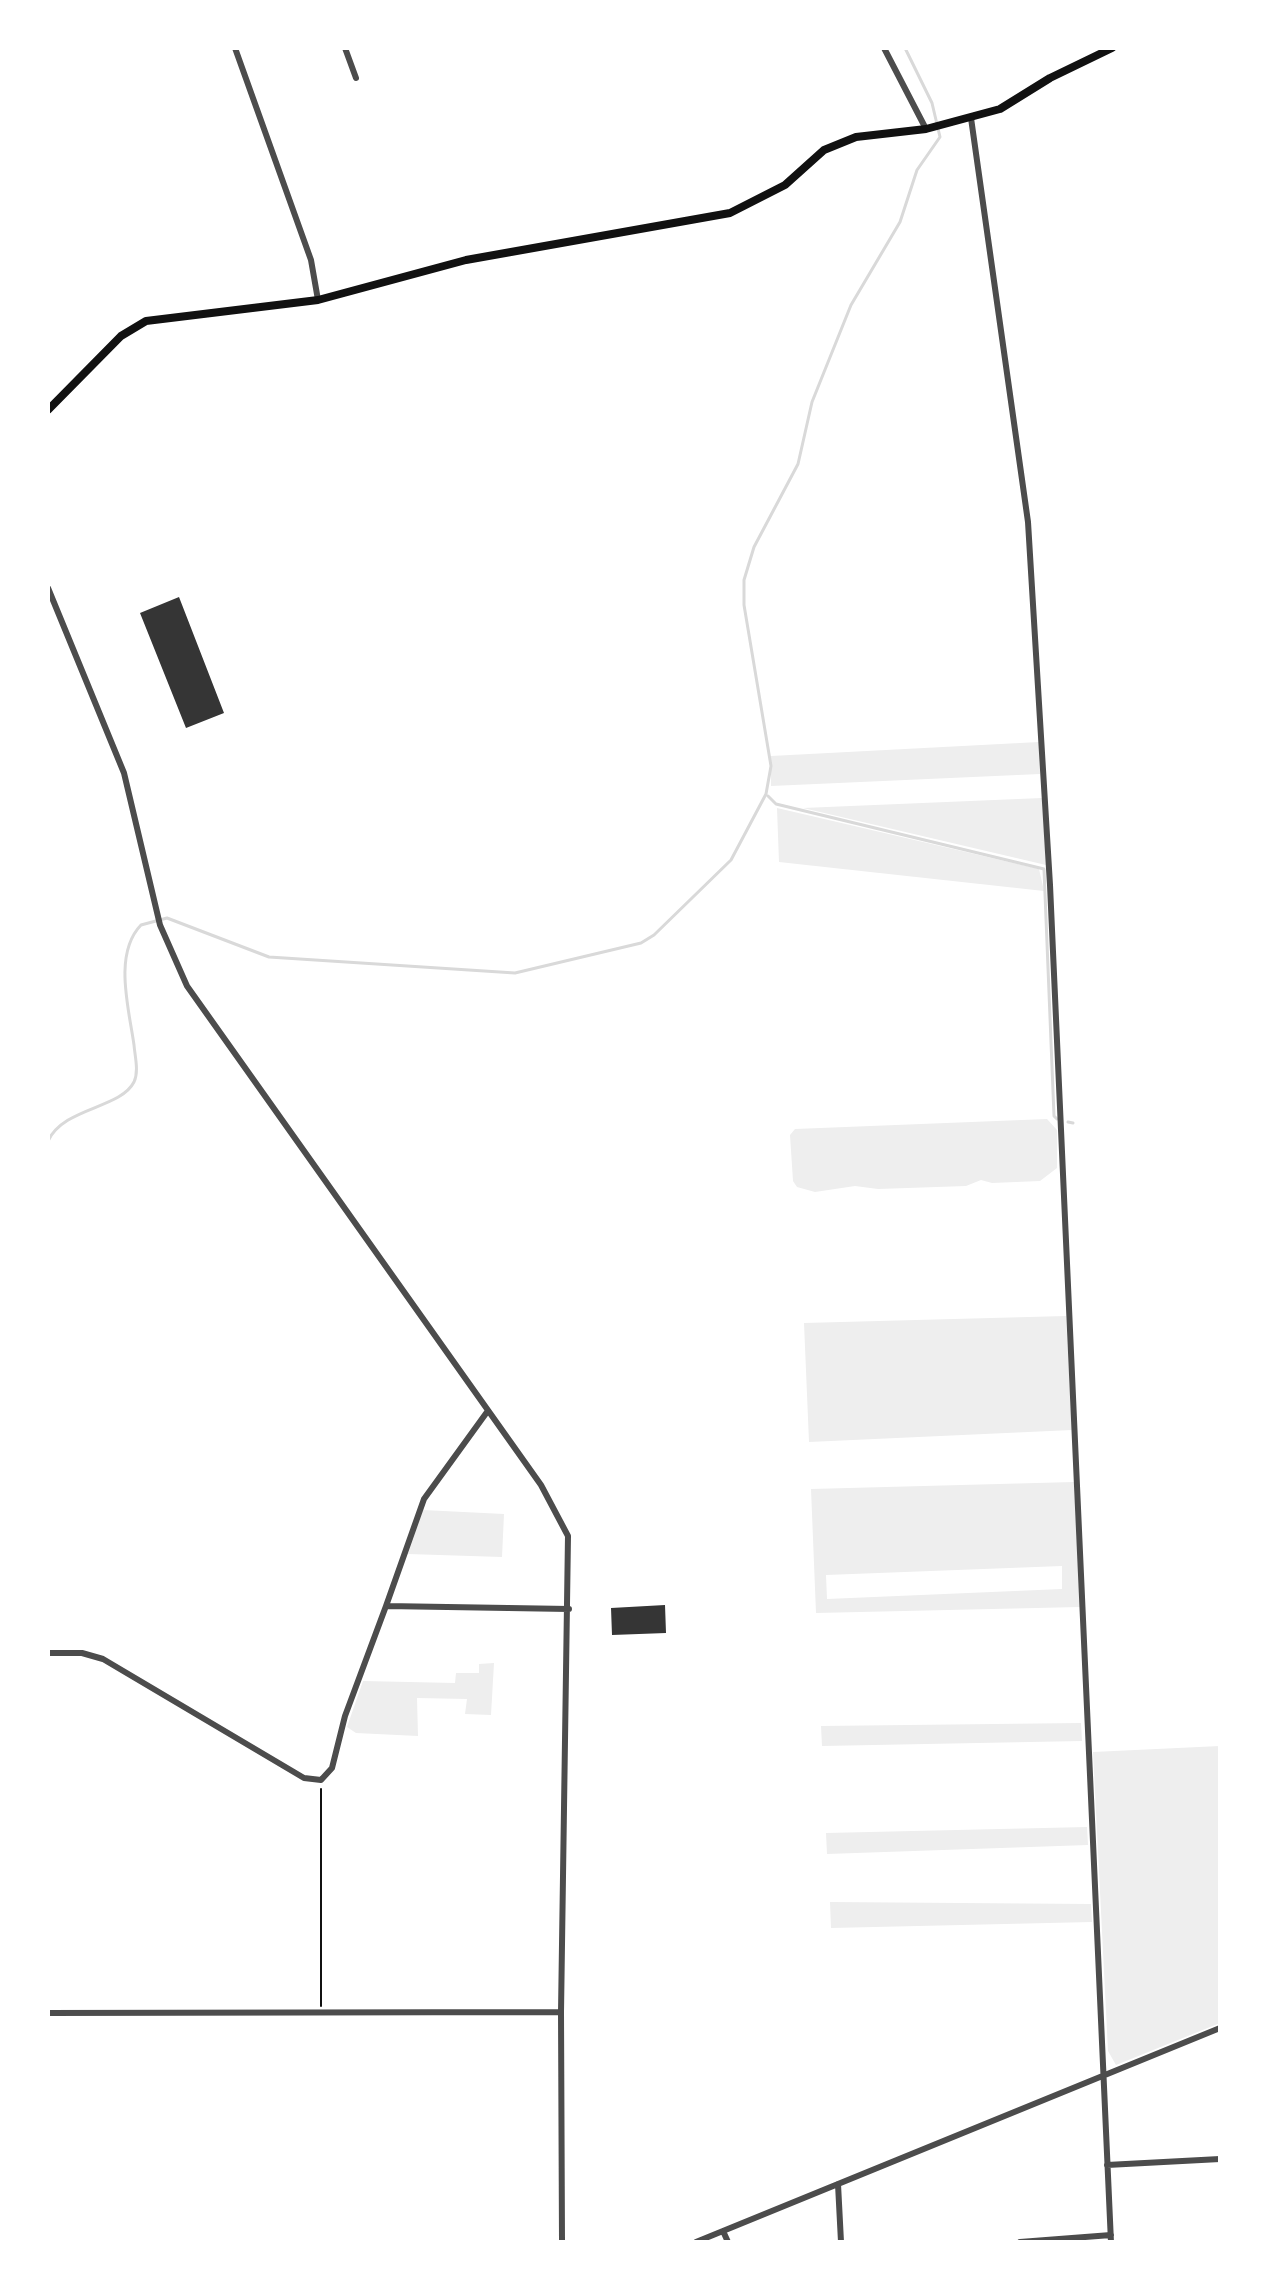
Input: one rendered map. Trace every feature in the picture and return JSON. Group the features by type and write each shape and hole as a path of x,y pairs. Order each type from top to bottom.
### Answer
{"main road":[{"path":"48,410 121,336 146,321 318,300 466,260 730,213 785,185 824,150 856,137 926,129 1000,109 1050,78 1112,48"}],"street":[{"path":"235,48 311,260 318,300"},
{"path":"345,48 356,78"},
{"path":"884,48 926,129"},
{"path":"971,118 1028,522 1051,916 1111,2238 1020,2242"},
{"path":"48,588 124,773 160,925 187,986 541,1485 565,1527 569,1546 569,1609 561,2012 562,2242"},
{"path":"48,1653 82,1653 103,1659 304,1778 318,1780 332,1768 345,1716 424,1499 487,1412"},
{"path":"386,1606 569,1609"},
{"path":"48,2013 561,2012"},
{"path":"696,2242 1220,2028"},
{"path":"1107,2165 1220,2159"},
{"path":"838,2184 841,2242"},
{"path":"723,2231 728,2242"}],"path":[{"path":"318,1780 323,1812 320,2014"}],"shaded area":[{"path":"1039,742 1040,774 771,786 771,756"},
{"path":"1042,798 1046,865 803,808"},
{"path":"777,808 1039,869 1044,891 779,862"},
{"path":"1047,1119 1057,1130 1057,1168 1040,1181 992,1183 981,1180 966,1186 878,1189 855,1186 815,1192 797,1187 793,1181 790,1135 795,1129"},
{"path":"1066,1316 1072,1430 809,1442 804,1323"},
{"path":"1074,1482 1080,1607 816,1613 811,1489","holes":["1062,1566 1062,1589 827,1599 826,1575"]},
{"path":"423,1510 504,1514 502,1557 408,1554"},
{"path":"494,1663 491,1715 465,1714 467,1699 417,1698 418,1736 356,1733 347,1727 363,1681 455,1683 456,1673 479,1673 479,1664"},
{"path":"1081,1723 1082,1741 822,1746 821,1726"},
{"path":"1220,1746 1220,2023 1116,2065 1108,2051 1093,1752"},
{"path":"1087,1827 1088,1845 827,1854 826,1833"},
{"path":"830,1902 1091,1904 1092,1922 831,1928"}],"building":[{"path":"179,597 224,713 186,728 140,613"},
{"path":"665,1605 666,1633 612,1635 611,1608"}],"waterway":[{"path":"48,1141 66,1121 117,1098 134,1082 136,1064 125,966 132,937 141,925 167,918 269,957 515,973 641,943 654,935 731,860 766,794 771,766 744,605 744,580 754,547 798,464 812,402 851,305 900,222 917,170 940,137 932,103 905,48"},
{"path":"768,796 776,804 1044,869 1054,1116 1057,1119"},
{"path":"1068,1122 1073,1123"}]}
